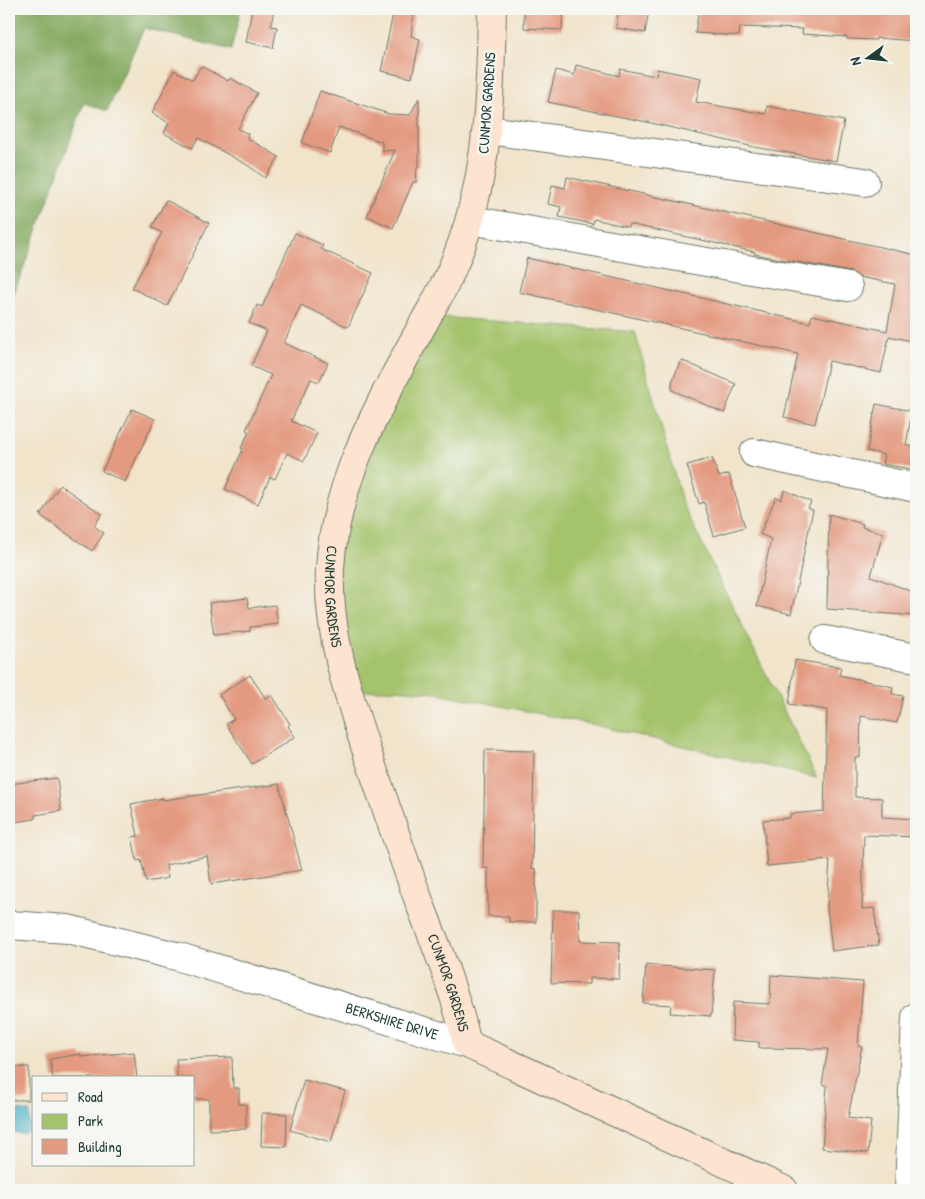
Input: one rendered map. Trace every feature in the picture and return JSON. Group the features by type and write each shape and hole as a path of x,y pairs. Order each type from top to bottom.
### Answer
{"street":[{"name":"CUNMOR GARDENS","path":"467,1044 446,970 402,854 348,694 336,647 330,570 333,536 341,501 355,460 387,391 451,272 470,220 488,130 492,9"},
{"path":"488,130 865,182"},
{"path":"470,220 848,286"},
{"path":"754,453 916,488"},
{"path":"825,640 916,658"},
{"name":"BERKSHIRE DRIVE","path":"9,926 68,929 176,956 467,1044 744,1183 784,1190"},
{"path":"908,1190 916,1017"}],"green space":[{"path":"9,9 241,9 231,50 144,28 107,111 84,103 9,307"},
{"path":"428,316 635,332 683,505 817,778 595,725 437,693 396,689 349,692 334,534"}],"water":[{"path":"9,1108 30,1112 29,1130 24,1134 9,1131"}],"building":[{"path":"252,9 274,9 271,26 277,27 273,48 246,42"},
{"path":"394,9 414,11 411,36 420,39 412,78 381,71"},
{"path":"524,9 563,9 562,30 524,28"},
{"path":"619,9 649,9 645,33 616,28"},
{"path":"699,9 814,9 834,10 834,12 891,14 892,9 916,9 916,41 876,38 876,40 847,39 847,37 802,34 803,29 740,27 739,36 695,33"},
{"path":"576,65 619,76 620,69 656,76 657,69 701,78 696,102 766,114 767,106 844,121 836,161 754,147 647,122 548,102 556,70 574,75"},
{"path":"201,66 228,81 230,78 257,93 238,129 248,134 247,138 279,157 265,178 249,166 198,138 192,148 164,133 169,123 152,113 174,70 193,80"},
{"path":"320,91 389,114 410,115 419,98 419,167 417,167 416,182 413,182 393,228 367,216 395,150 382,151 382,142 339,127 330,153 302,143"},
{"path":"567,177 916,255 916,342 889,336 881,373 829,361 815,424 784,417 798,354 519,292 527,258 810,323 812,315 887,331 895,284 859,277 851,272 754,254 755,252 629,224 628,227 594,219 593,224 559,217 561,207 548,204 552,185 565,188"},
{"path":"166,200 209,223 167,306 132,288 162,233 152,227"},
{"path":"295,233 323,245 321,249 373,273 348,327 301,305 284,343 328,363 319,382 311,379 291,421 317,433 304,461 287,453 275,479 270,477 258,504 225,489 243,449 241,448 249,432 246,430 271,375 251,366 267,331 249,323 257,305 262,307"},
{"path":"681,360 736,384 724,413 672,390 672,382"},
{"path":"876,404 912,411 906,445 916,447 916,470 882,464 884,455 867,451"},
{"path":"132,409 155,419 125,482 102,471"},
{"path":"712,458 719,477 729,474 745,527 714,536 704,502 699,504 687,465"},
{"path":"60,485 102,514 94,526 104,533 92,551 40,515"},
{"path":"785,490 811,502 808,508 813,510 791,614 757,606 771,539 760,534 776,497 781,500"},
{"path":"829,514 863,524 862,527 883,533 871,576 916,593 916,616 827,609"},
{"path":"247,598 249,608 275,605 278,624 250,627 250,631 214,635 209,603"},
{"path":"795,660 841,667 839,675 893,687 892,694 903,696 897,723 861,716 860,757 855,757 855,797 882,798 882,817 916,819 916,837 864,835 862,909 874,908 879,945 832,951 827,908 830,860 767,866 763,820 790,818 790,814 824,811 827,710 789,704"},
{"path":"250,675 266,699 272,695 290,724 288,726 295,737 252,764 226,724 234,719 219,695"},
{"path":"485,750 534,751 532,868 536,869 536,922 509,922 509,917 488,916 488,868 483,868"},
{"path":"57,778 61,811 35,815 35,819 14,822 9,784"},
{"path":"279,784 302,870 211,884 207,856 166,865 168,878 146,882 141,860 137,861 132,837 138,836 131,804 163,798 163,800"},
{"path":"553,910 579,910 580,941 620,942 619,979 589,978 589,984 551,983"},
{"path":"646,965 715,970 711,1016 670,1013 671,1005 643,1003"},
{"path":"771,975 863,982 858,1046 862,1046 848,1118 871,1121 868,1153 822,1148 827,1086 822,1084 828,1049 759,1048 759,1042 732,1040 733,1002 770,1004"},
{"path":"134,1052 137,1076 53,1076 50,1059 81,1054 81,1057"},
{"path":"232,1057 233,1088 239,1088 239,1104 246,1104 246,1129 209,1130 209,1099 195,1099 195,1076 177,1076 176,1059"},
{"path":"9,1067 29,1067 29,1100 9,1100"},
{"path":"304,1080 345,1091 331,1142 290,1130"},
{"path":"262,1113 287,1114 286,1147 261,1146"}]}
